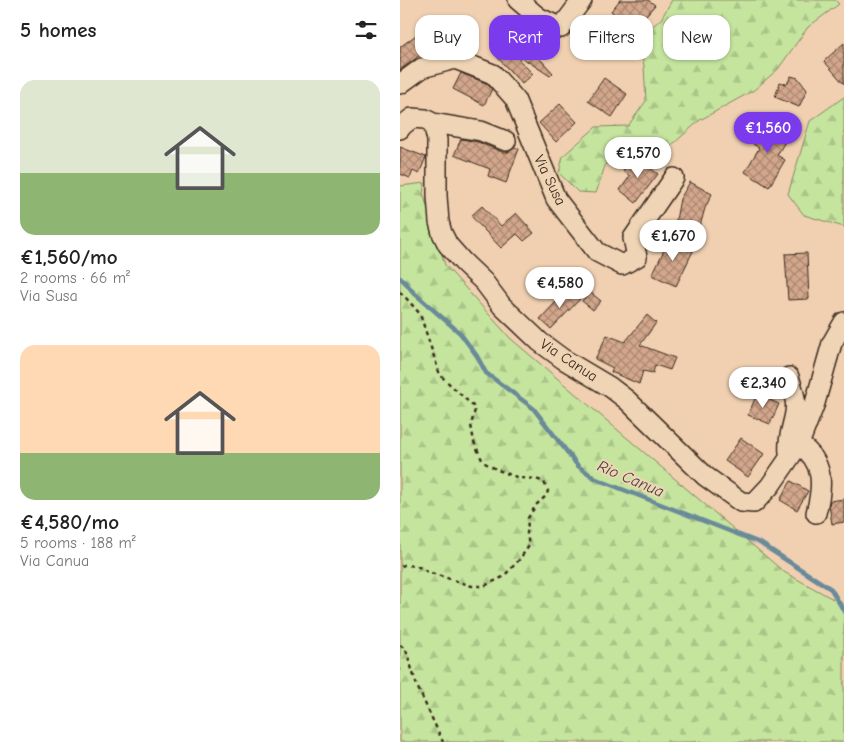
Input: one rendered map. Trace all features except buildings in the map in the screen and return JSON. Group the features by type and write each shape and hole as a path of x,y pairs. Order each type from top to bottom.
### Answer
{"street":[{"path":"518,0 538,17 561,28 582,0"},
{"name":"Via Susa","path":"400,84 422,68 455,59 493,74 515,100 556,199 597,252 622,265 638,257 633,238 674,178"},
{"path":"400,129 412,118 425,119 433,123 480,132 506,140"},
{"name":"Via Canua","path":"433,123 437,140 439,222 448,245 484,282 502,306 540,342 563,359 610,386 627,400 705,476 741,502 754,503 770,486 794,452 815,403 832,343 844,322"},
{"path":"789,377 795,394 795,411 788,446 794,452 807,450 819,468 821,482 816,514"}],"path":[{"path":"400,292 420,314 440,375 474,406 472,425 474,442 483,462 519,478 536,479 544,482 548,491 528,518 527,534 529,546 503,578 484,586 472,586 428,572 417,566 404,565 400,567"},
{"path":"400,645 406,650 417,686 443,742"}],"green space":[{"path":"672,0 835,0 839,4 808,27 778,69 754,90 700,120 654,158 630,146 606,163 596,193 578,192 559,173 563,156 596,127 628,126 646,101 643,60 653,60 653,26 663,16 663,60 730,60 730,15 663,15"},
{"path":"844,97 844,227 804,215 788,194 810,121"},
{"path":"425,183 423,193 445,265 510,338 784,572 844,605 844,742 400,742 400,186"}],"waterway":[{"name":"Rio Canua","path":"400,278 414,293 460,333 477,356 486,373 533,408 578,466 596,479 760,543 831,589 844,611"}]}
